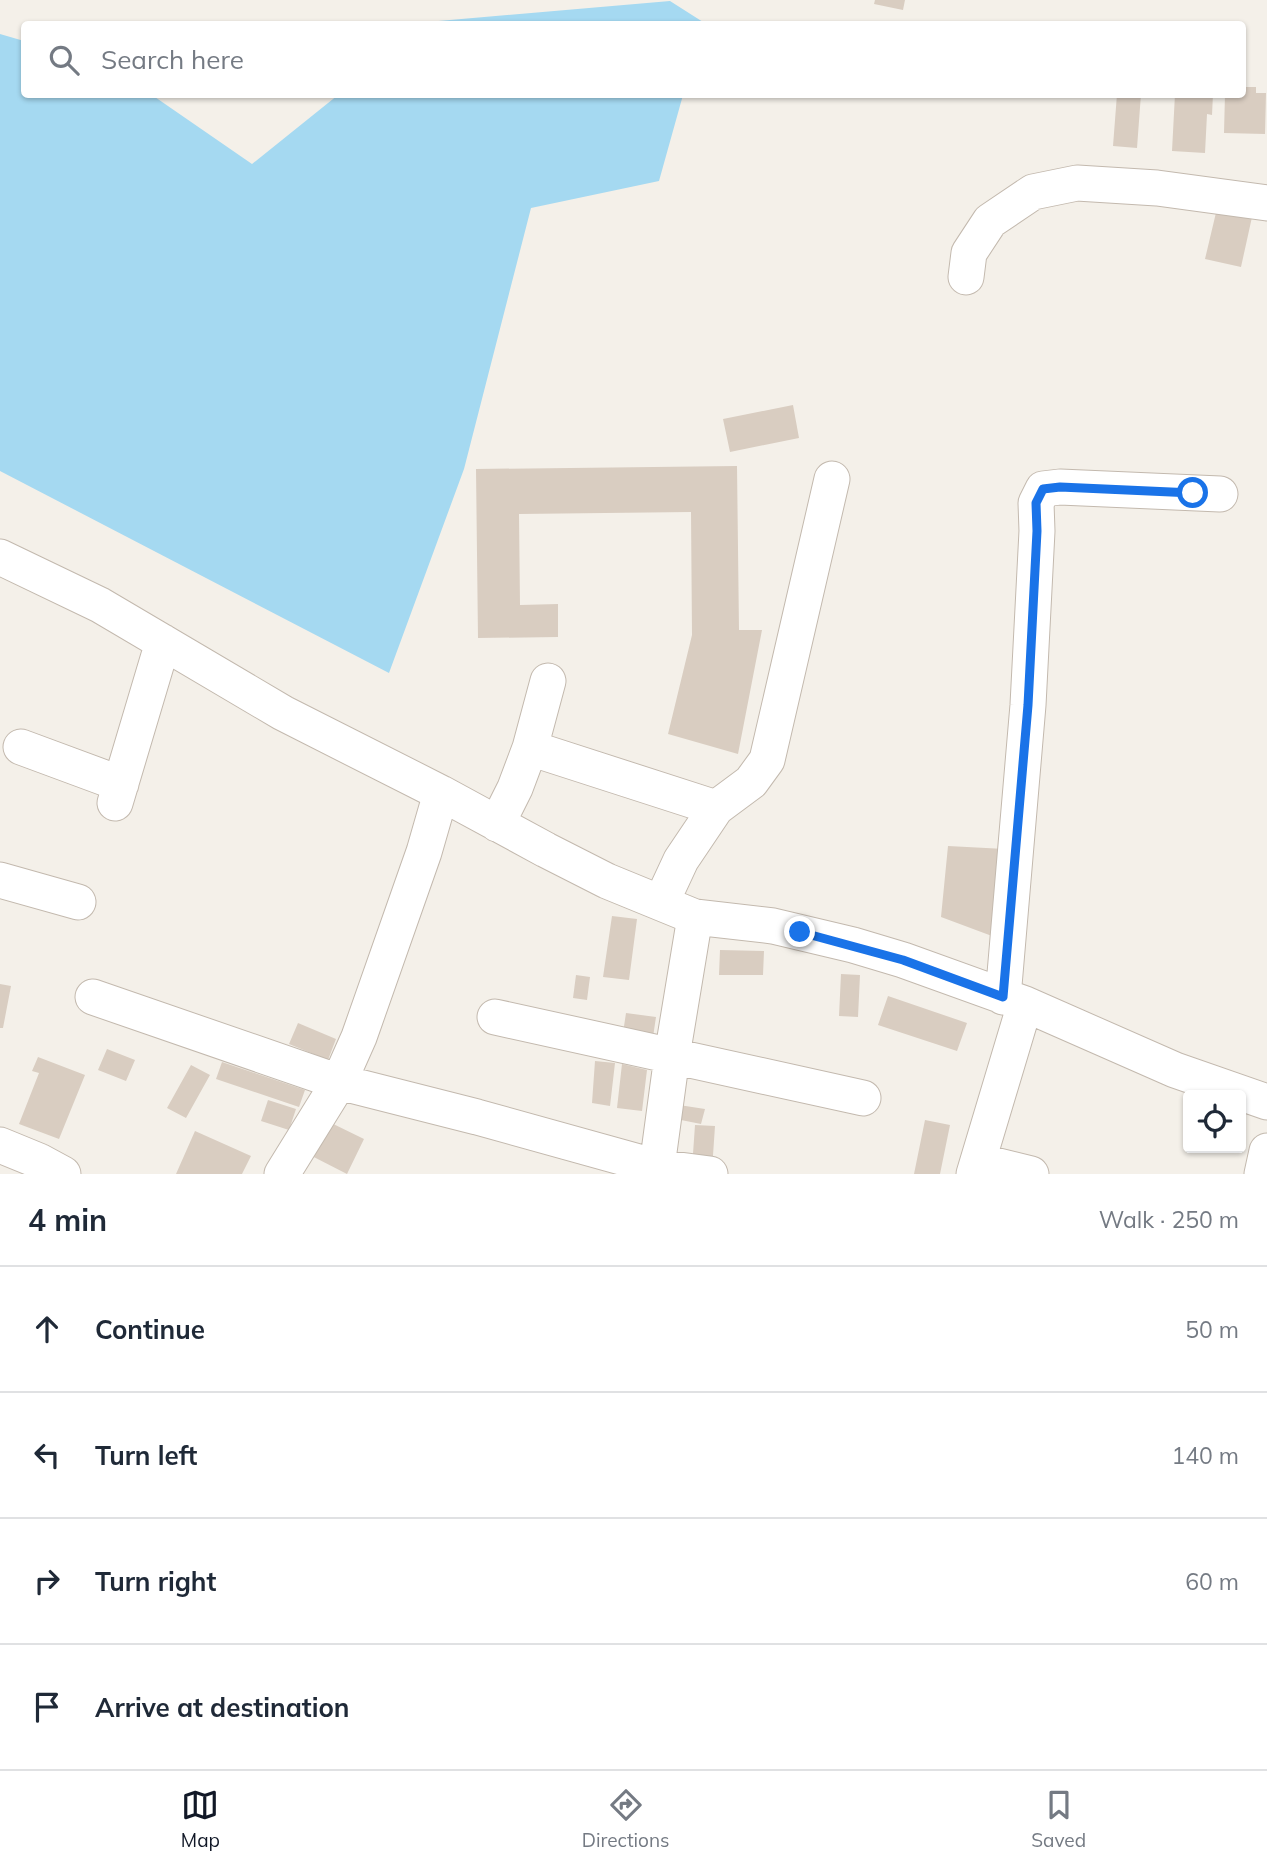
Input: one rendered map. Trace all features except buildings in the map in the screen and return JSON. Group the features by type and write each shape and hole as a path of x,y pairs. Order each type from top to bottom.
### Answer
{"street":[{"path":"966,277 969,253 990,221 1033,192 1077,183 1157,188 1267,203"},
{"path":"661,903 681,860 716,808 751,782 767,760 832,479"},
{"path":"1031,1174 976,1167 1014,1000 1037,531 1036,503 1043,489 1060,487 1220,494"},
{"path":"0,557 100,605 283,713 607,881 695,917 774,926 903,960 1014,1000 1175,1070 1267,1102"},
{"path":"21,747 118,794 163,642"},
{"path":"497,824 515,788 530,748 548,681"},
{"path":"530,748 716,808"},
{"path":"282,1174 339,1082 359,1037 424,852 441,793"},
{"path":"0,880 78,902"},
{"path":"656,1170 695,917"},
{"path":"93,997 339,1082 478,1117 656,1170 710,1174"},
{"path":"495,1017 863,1098"},
{"path":"0,1146 64,1174"},
{"path":"1262,1174 1267,1151"}],"water":[{"path":"670,1 701,21 439,21"},
{"path":"0,34 21,40 21,98 156,98 252,164 334,98 682,98 659,181 531,208 464,469 389,673 0,471"}],"route":[{"path":"800,932 903,960 1003,997 1028,705 1037,531 1036,503 1043,489 1060,487 1193,493"}]}
